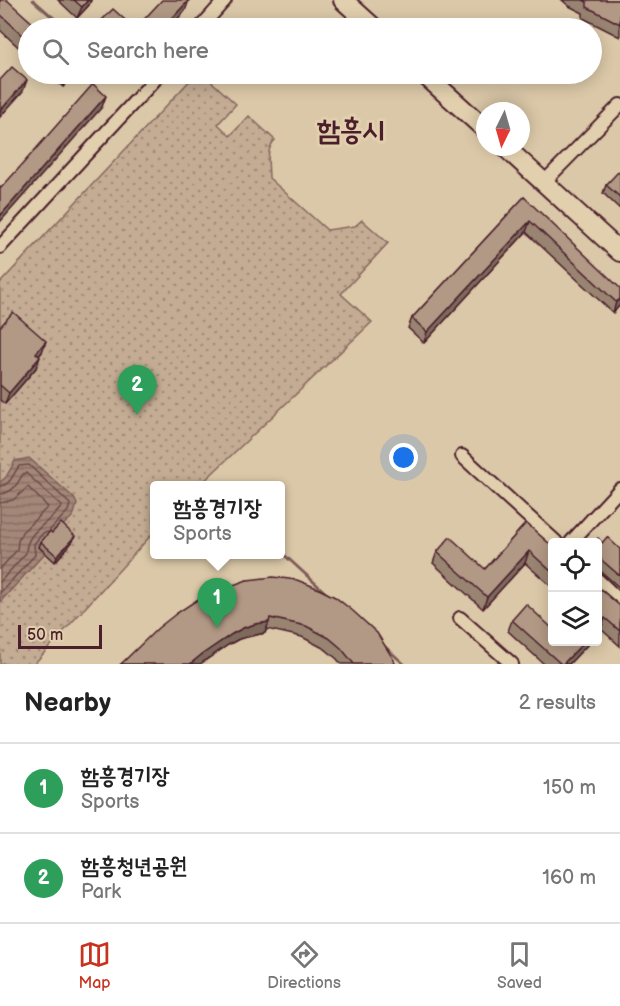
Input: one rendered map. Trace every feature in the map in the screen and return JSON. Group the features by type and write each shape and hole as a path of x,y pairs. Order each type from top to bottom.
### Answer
{"street":[{"path":"209,18 225,0"},
{"path":"343,0 363,18"},
{"path":"0,247 151,84"},
{"path":"435,84 476,121"},
{"path":"544,182 620,105"},
{"path":"515,156 620,252"},
{"path":"462,456 551,538"},
{"path":"576,538 620,489"},
{"path":"602,585 620,601"},
{"path":"460,618 512,664"}],"shaded area":[{"path":"187,84 214,84 236,104 218,124 230,136 249,116 275,140 269,153 269,178 327,230 355,226 362,220 388,243 341,294 372,322 204,481 150,481 150,536 34,664 0,664 0,283"}],"water":[{"path":"29,458 74,498 77,504 71,518 39,547 45,553 0,602 0,482 6,477 15,461"}],"building":[{"path":"0,0 7,0 27,18 18,18 18,31 0,14"},
{"path":"74,0 88,0 82,7"},
{"path":"162,0 189,0 172,18 145,18"},
{"path":"583,0 620,0 620,24 587,7 587,2"},
{"path":"113,9 123,18 104,18"},
{"path":"12,67 18,72 18,84 24,84 0,111 0,80"},
{"path":"93,84 106,96 0,216 0,187"},
{"path":"618,172 620,174 620,197 606,185"},
{"path":"524,197 620,288 620,299 616,302 530,221 427,332 412,318"},
{"path":"13,312 46,341 36,353 40,357 9,393 0,385 0,327"},
{"path":"61,523 75,536 57,556 41,542"},
{"path":"526,523 548,542 548,568 529,551 487,597 437,552 450,537 485,569"},
{"path":"607,537 620,549 620,576 602,560 602,543"},
{"path":"273,577 297,580 335,597 377,633 395,664 354,664 329,638 306,626 270,618 269,622 255,624 232,634 190,664 121,664 158,628 203,596 247,580"},
{"path":"602,590 620,606 620,631 605,618 602,621"},
{"path":"526,604 548,624 548,646 580,646 561,664 512,620"}],"waterway":[{"path":"33,0 54,18"},
{"path":"285,556 327,594"},
{"path":"383,645 404,664"}],"place":[{"name":"함흥청년공원","path":"137,415"},
{"name":"함흥경기장","path":"217,628"}],"district":[{"name":"함흥시","path":"351,130"}]}
